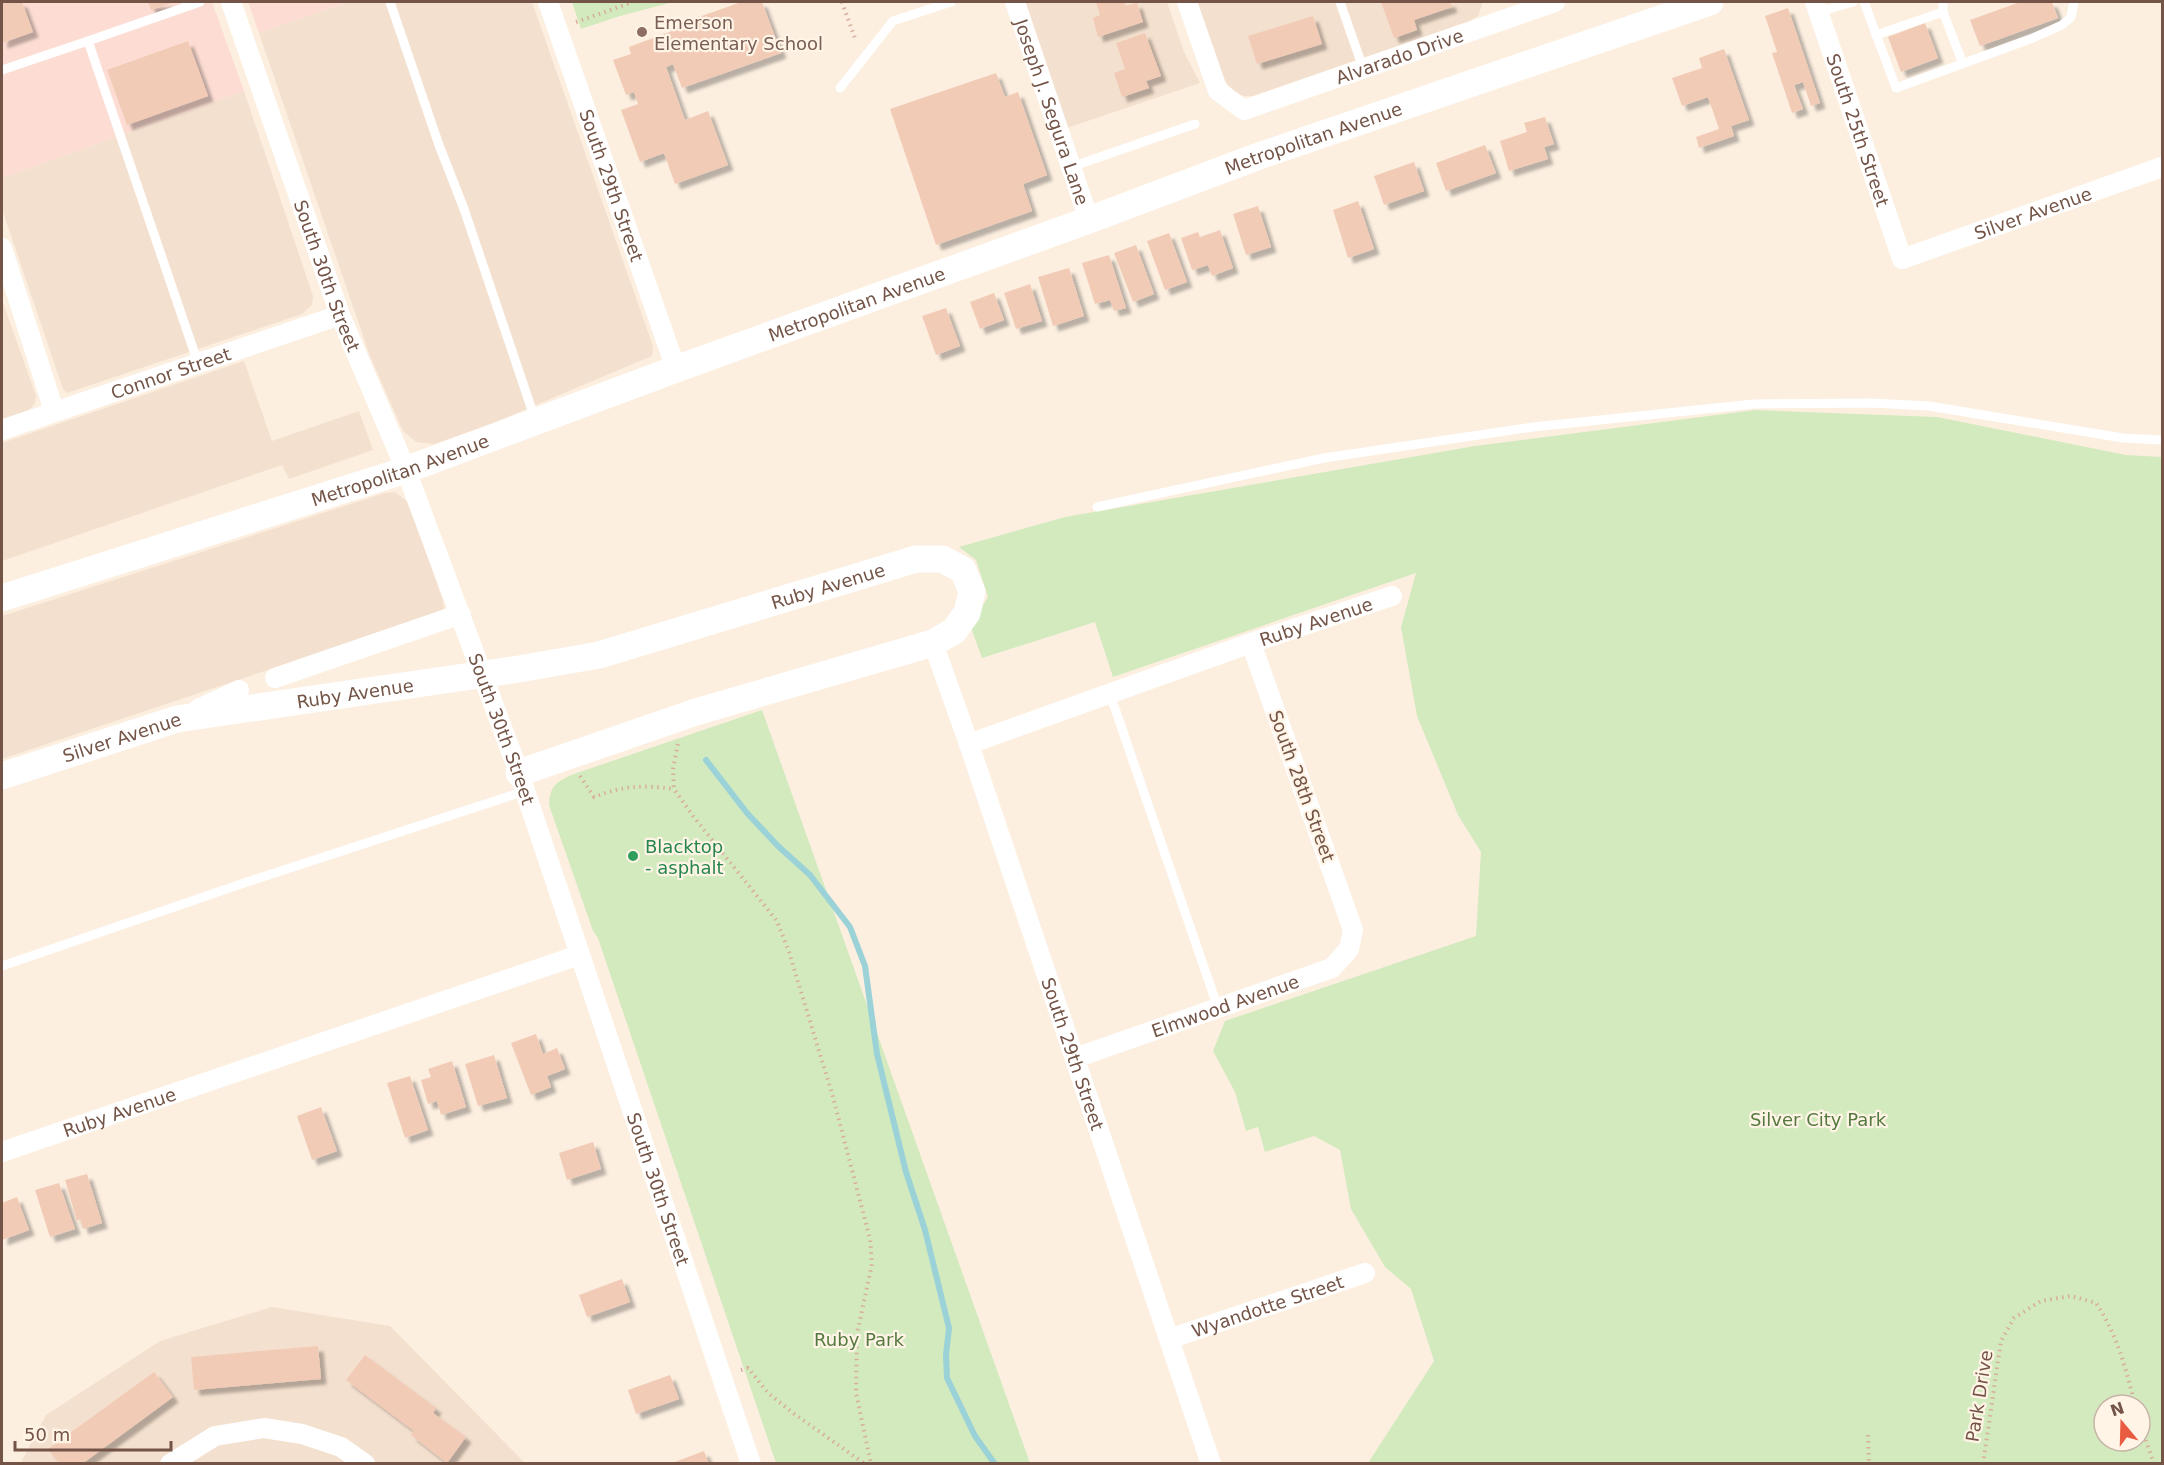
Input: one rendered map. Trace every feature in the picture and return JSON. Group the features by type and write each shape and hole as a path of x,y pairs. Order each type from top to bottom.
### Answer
{"main road":[{"name":"Metropolitan Avenue","path":"2,598 406,470 1258,156 1710,2"},
{"name":"Ruby Avenue","path":"177,718 519,669 599,655 916,559 942,559 963,570 972,592 967,613 954,631 933,643 696,712 522,782"},
{"name":"Silver Avenue","path":"2,776 177,718"}],"street":[{"name":"South 30th Street","path":"231,2 340,315 406,470 522,782 752,1464"},
{"name":"South 29th Street","path":"548,2 676,369"},
{"name":"Joseph J. Segura Lane","path":"1015,2 1089,220"},
{"name":"Alvarado Drive","path":"1187,2 1218,91 1244,110 1363,68 1507,9 1555,2"},
{"name":"South 25th Street","path":"1816,7 1902,259"},
{"name":"Silver Avenue","path":"1902,259 2163,167"},
{"path":"2,248 54,411"},
{"name":"Connor Street","path":"2,430 340,315"},
{"name":"Ruby Avenue","path":"969,744 1251,643 1392,596"},
{"path":"274,678 461,614"},
{"name":"South 29th Street","path":"933,643 1211,1464"},
{"name":"South 28th Street","path":"1251,643 1353,930"},
{"name":"Silver Avenue","path":"177,718 239,690"},
{"name":"Elmwood Avenue","path":"1075,1058 1332,968 1349,950 1353,930"},
{"name":"Ruby Avenue","path":"2,1152 579,955"},
{"name":"Wyandotte Street","path":"1169,1339 1365,1273"},
{"path":"170,1464 215,1436 264,1428 302,1434 341,1447 365,1464"}],"lane":[{"path":"2,70 200,2"},
{"path":"390,2 536,421"},
{"path":"840,88 893,21 951,2"},
{"path":"1340,2 1363,68"},
{"path":"1816,7 1853,2"},
{"path":"1864,2 1896,88 2033,38 2062,25 2071,17 2074,2"},
{"path":"1943,2 1942,12 1963,64"},
{"path":"1876,35 1942,12"},
{"path":"88,41 198,363"},
{"path":"1071,167 1195,124"},
{"path":"1098,507 1324,458 1533,427 1754,404 1871,403 1929,406 2123,438 2163,440"},
{"path":"1110,694 1218,1008"},
{"path":"2,966 250,881 522,782"}],"path":[{"path":"576,22 633,2"},
{"path":"842,2 856,41"},
{"path":"680,734 673,768 674,789 777,921 789,952 832,1097 870,1239 872,1264 857,1334 856,1393 871,1464"},
{"path":"576,770 594,797 636,785 674,789"},
{"name":"Park Drive","path":"1983,1464 2001,1341 2014,1318 2041,1301 2071,1296 2096,1303 2108,1321 2121,1353 2132,1393"},
{"path":"741,1370 748,1368 768,1393 865,1464"},
{"path":"1868,1435 1869,1464"}],"shaded area":[{"path":"2,2 212,2 244,91 2,178"},
{"path":"248,2 348,2 259,33"},
{"path":"348,2 532,2 653,346 652,356 491,424 434,444 416,442 403,431 370,356 259,33"},
{"path":"1024,2 1167,2 1184,52 1200,83 1067,128"},
{"path":"1197,2 1483,2 1478,16 1470,21 1253,96 1244,96 1235,93 1224,80"},
{"path":"244,91 313,296 312,305 302,314 67,393 63,389 2,209 2,178"},
{"path":"2,300 36,396 35,403 29,410 2,419"},
{"path":"244,361 272,441 359,411 373,450 289,479 282,465 2,561 2,443"},
{"path":"395,492 408,502 443,601 444,608 441,612 2,759 2,616 385,493"},
{"path":"272,1307 390,1326 525,1463 20,1464 46,1415 160,1341"}],"green space":[{"path":"572,2 673,2 581,29"},
{"name":"Silver City Park","path":"1755,410 1937,417 2126,455 2162,457 2162,1463 1368,1463 1434,1361 1411,1289 1385,1267 1351,1209 1340,1150 1314,1136 1265,1152 1258,1127 1246,1131 1235,1092 1213,1051 1225,1021 1476,936 1481,852 1458,815 1417,716 1401,627 1416,573 1113,677 1095,622 982,658 970,625 988,597 976,560 959,547 1065,517 1475,446"},
{"name":"Ruby Park","path":"762,710 1030,1463 776,1463 598,938 593,931 549,805 554,786 571,775"}],"building":[{"path":"2,2 22,2 33,32 2,43"},
{"path":"148,2 175,2 151,10"},
{"path":"741,2 762,2 781,53 682,88 673,64 666,67 685,120 708,111 728,165 675,184 664,153 640,162 621,110 638,104 634,92 626,95 613,60 631,54 629,47 672,31 671,27"},
{"path":"1096,2 1124,2 1126,6 1137,3 1143,22 1098,37 1093,18 1100,15"},
{"path":"1381,2 1450,2 1452,7 1414,20 1417,30 1394,38"},
{"path":"2020,2 2052,2 2058,18 1980,46 1970,20"},
{"path":"1788,8 1820,103 1811,106 1803,82 1794,85 1803,109 1792,113 1772,53 1777,52 1765,16"},
{"path":"1313,16 1322,44 1257,64 1248,36"},
{"path":"1925,23 1938,58 1901,72 1888,37"},
{"path":"1145,33 1161,76 1146,81 1149,88 1122,97 1114,73 1125,69 1116,43"},
{"path":"188,41 208,96 127,125 107,70"},
{"path":"1724,49 1749,120 1731,126 1734,136 1699,148 1696,137 1719,129 1708,97 1682,106 1672,78 1702,68 1699,58"},
{"path":"996,73 1005,97 1018,92 1047,175 1023,184 1032,211 936,245 890,109"},
{"path":"1545,117 1554,144 1544,147 1548,159 1509,171 1500,141 1527,132 1524,123"},
{"path":"1485,145 1496,173 1446,191 1436,163"},
{"path":"1414,162 1424,191 1384,205 1374,176"},
{"path":"1358,201 1374,249 1348,258 1333,210"},
{"path":"1258,206 1271,247 1246,255 1233,214"},
{"path":"1220,230 1233,268 1212,276 1208,265 1192,270 1181,238 1198,232 1200,237"},
{"path":"1169,233 1187,282 1165,290 1147,241"},
{"path":"1136,245 1154,294 1133,302 1114,253"},
{"path":"1109,255 1126,308 1114,311 1110,300 1095,304 1082,263"},
{"path":"1069,268 1084,316 1053,326 1038,277"},
{"path":"1030,284 1042,321 1016,329 1004,293"},
{"path":"994,293 1004,320 980,329 970,302"},
{"path":"946,308 960,346 936,355 922,316"},
{"path":"536,1034 543,1054 557,1048 565,1069 547,1076 551,1087 531,1095 511,1043"},
{"path":"494,1055 507,1098 478,1106 465,1064"},
{"path":"452,1061 466,1107 441,1115 437,1101 428,1104 421,1080 431,1077 428,1069"},
{"path":"410,1076 428,1130 405,1138 387,1083"},
{"path":"321,1107 337,1151 312,1160 297,1116"},
{"path":"593,1142 601,1169 567,1180 559,1153"},
{"path":"87,1174 102,1223 83,1229 80,1219 77,1221 65,1180"},
{"path":"59,1183 75,1229 50,1237 35,1190"},
{"path":"17,1197 29,1230 2,1240 2,1203"},
{"path":"622,1279 630,1302 587,1317 579,1295"},
{"path":"318,1346 321,1379 194,1390 191,1357"},
{"path":"365,1355 436,1408 433,1413 466,1437 447,1463 411,1435 414,1431 346,1380"},
{"path":"154,1372 173,1397 82,1464 60,1464 48,1449"},
{"path":"670,1375 679,1399 636,1414 628,1390"},
{"path":"704,1451 709,1464 672,1464 672,1463"}],"waterway":[{"path":"706,760 747,813 810,875 850,927 865,966 877,1054 906,1172 925,1230 949,1328 946,1355 947,1378 975,1436 995,1464"}],"place":[{"name":"Emerson Elementary School","path":"642,32"},
{"name":"Blacktop - asphalt","path":"633,856"}]}
